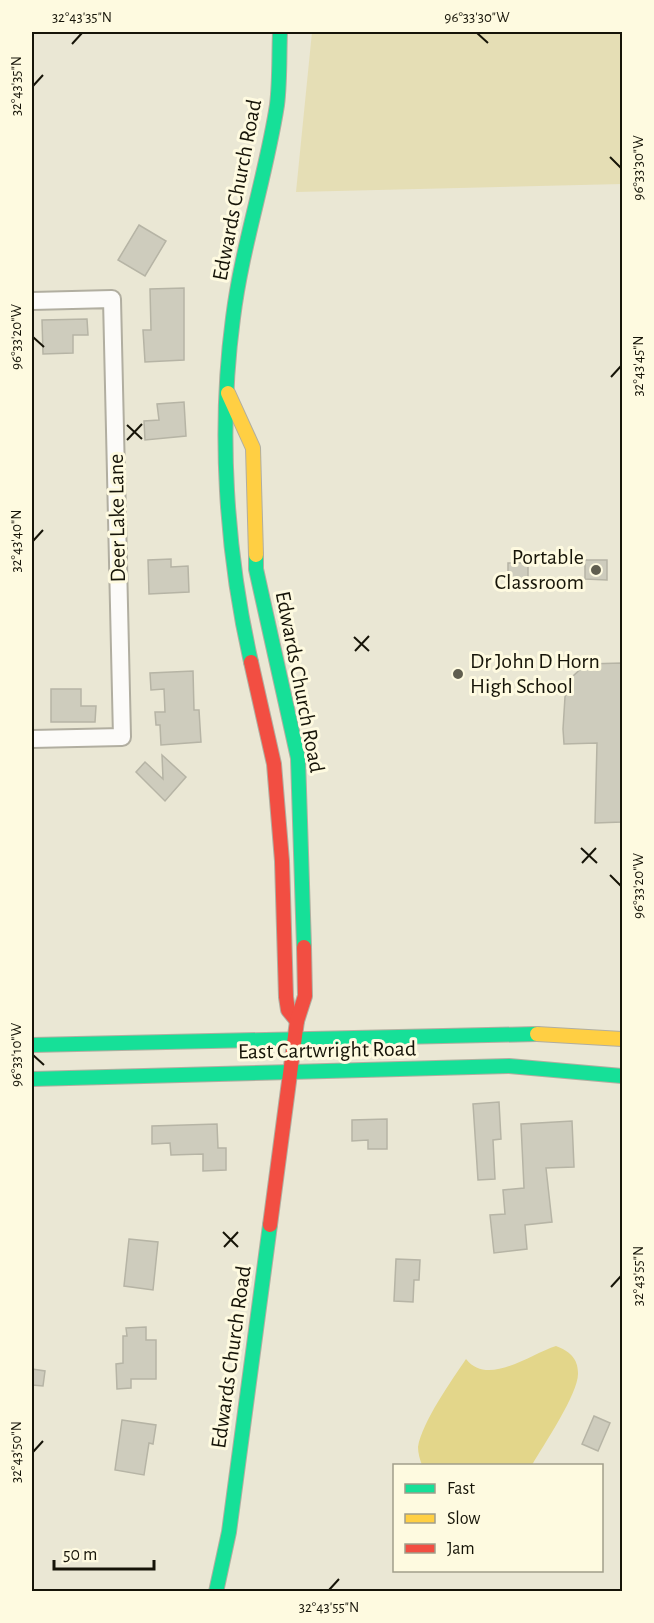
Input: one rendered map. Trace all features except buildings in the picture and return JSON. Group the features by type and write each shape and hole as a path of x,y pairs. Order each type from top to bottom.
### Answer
{"street":[{"name":"Edwards Church Road","path":"280,32 277,103 233,317 228,393 228,507 237,601 274,764 282,861 286,997 288,1010 297,1021"},
{"name":"Deer Lake Lane","path":"32,300 112,299 122,736 32,739"},
{"name":"Edwards Church Road","path":"216,1592 229,1532 297,1021 305,996 303,848 298,758 256,569 253,448 228,393"},
{"name":"East Cartwright Road","path":"32,1044 296,1040 512,1033 622,1039"},
{"path":"588,1037 589,1074"},
{"name":"East Cartwright Road","path":"32,1079 508,1066 622,1076"}],"shaded area":[{"path":"312,32 622,32 622,184 296,192"},
{"path":"556,1346 569,1353 578,1368 577,1382 567,1406 533,1464 422,1464 418,1447 425,1426 466,1359 475,1367 486,1370 510,1366"}],"traffic: fast":[{"path":"251,662 242,620 230,534 226,447 228,360 237,291 277,105 280,32"},
{"path":"256,555 256,569 298,758 304,947"},
{"path":"32,1045 537,1034"},
{"path":"32,1079 509,1066 622,1076"},
{"path":"216,1592 229,1532 270,1225"}],"traffic: slow":[{"path":"228,393 253,448 256,555"},
{"path":"537,1034 622,1039"}],"traffic: jam":[{"path":"251,662 274,764 282,861 286,997 288,1010 297,1021"},
{"path":"270,1225 297,1021 305,996 304,947"}],"place":[{"name":"Portable Classroom","path":"596,570"},
{"name":"Dr John D Horn High School","path":"458,674"}]}
